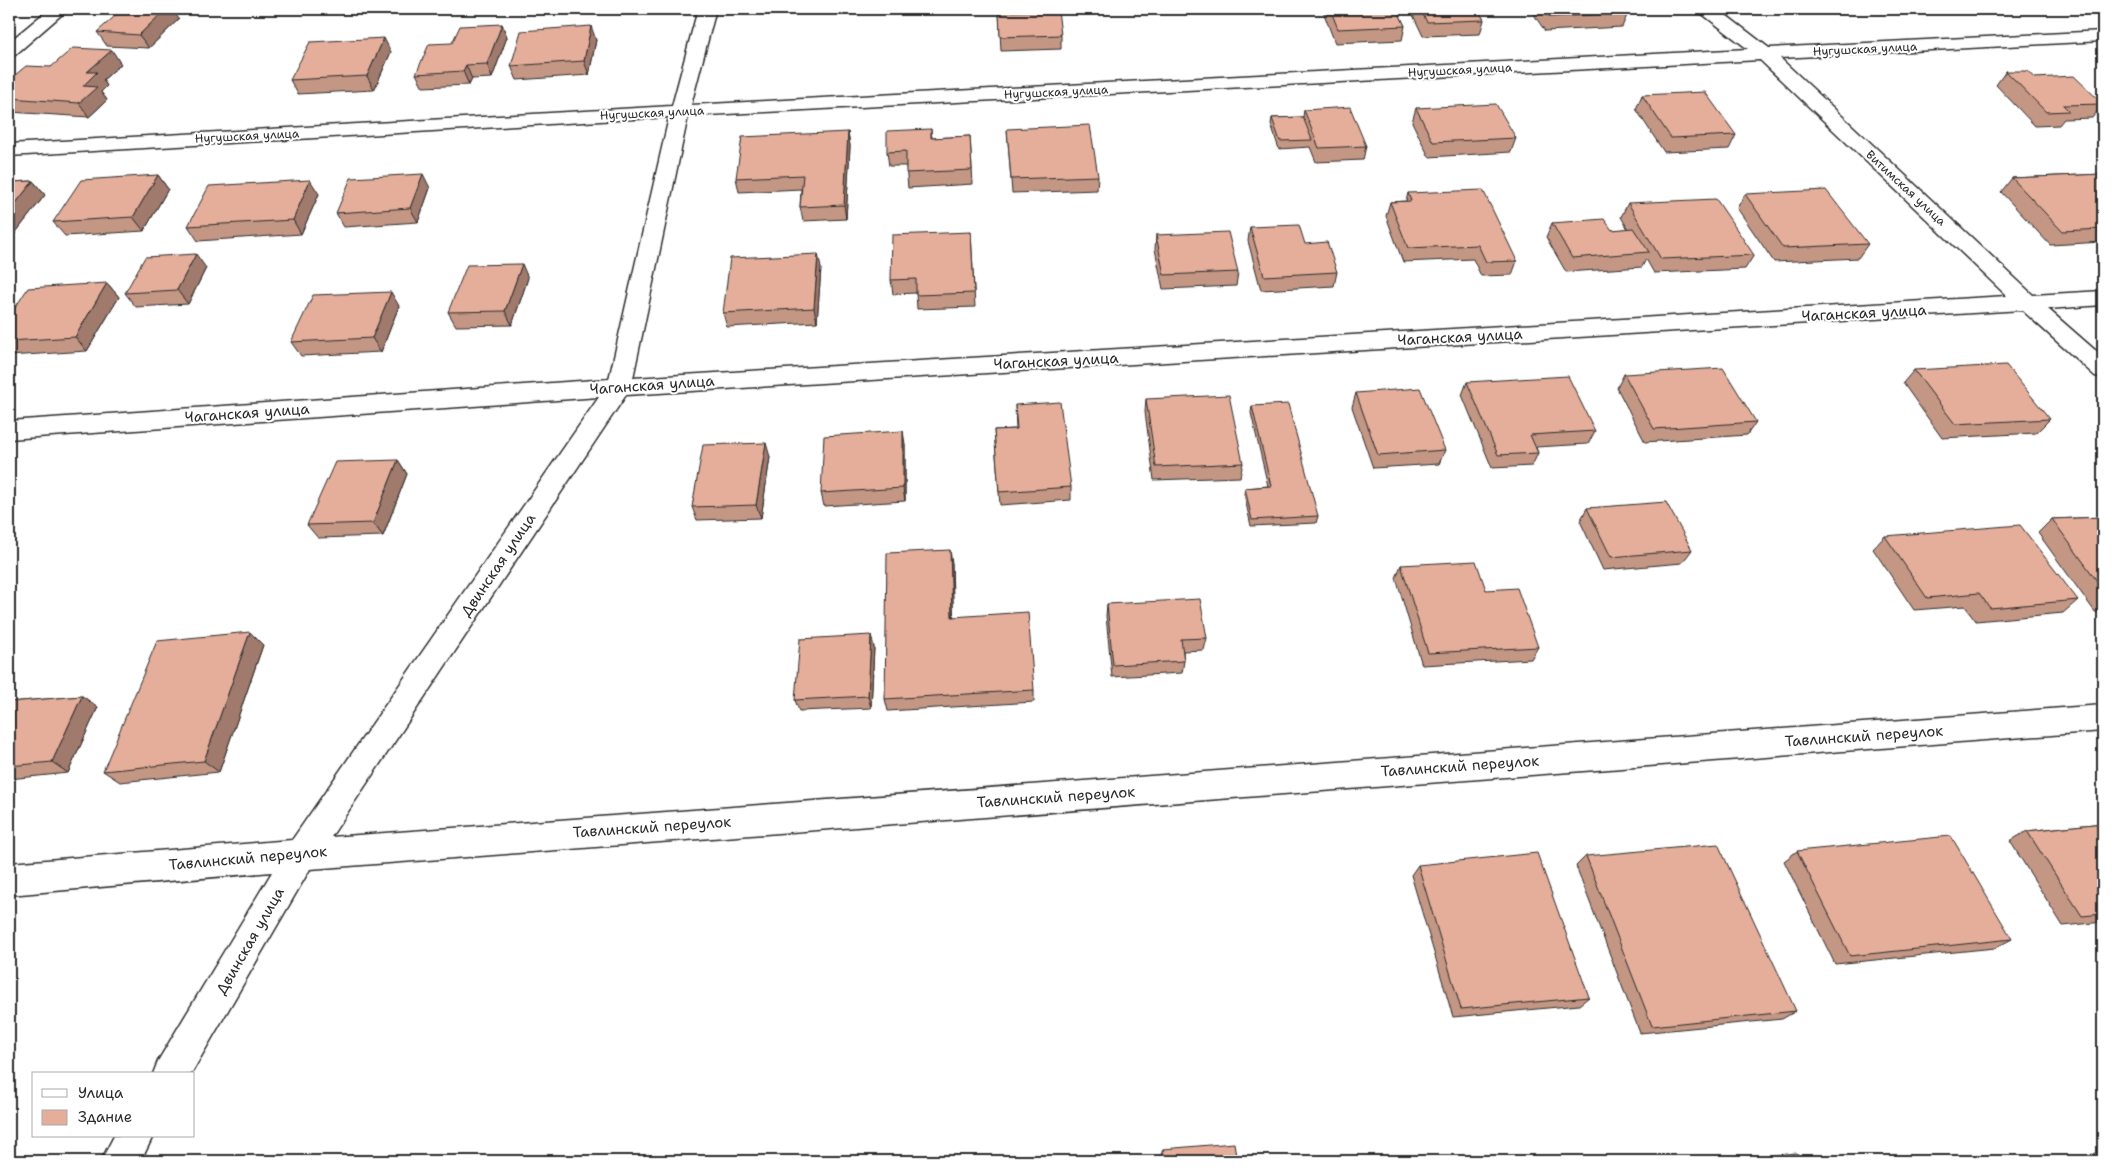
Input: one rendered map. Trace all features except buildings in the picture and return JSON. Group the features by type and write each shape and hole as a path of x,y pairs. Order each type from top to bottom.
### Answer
{"street":[{"path":"9,51 59,9"},
{"name":"Двинская улица","path":"172,1072 301,854 619,387 680,112 707,9"},
{"name":"Витимская улица","path":"1707,9 1765,54 2029,304 2103,370"},
{"name":"Нугушская улица","path":"9,150 2103,36"},
{"name":"Чаганская улица","path":"9,430 619,387 2029,304 2103,298"},
{"name":"Тавлинский переулок","path":"9,879 301,854 2103,718"},
{"path":"120,1161 133,1138"}]}
